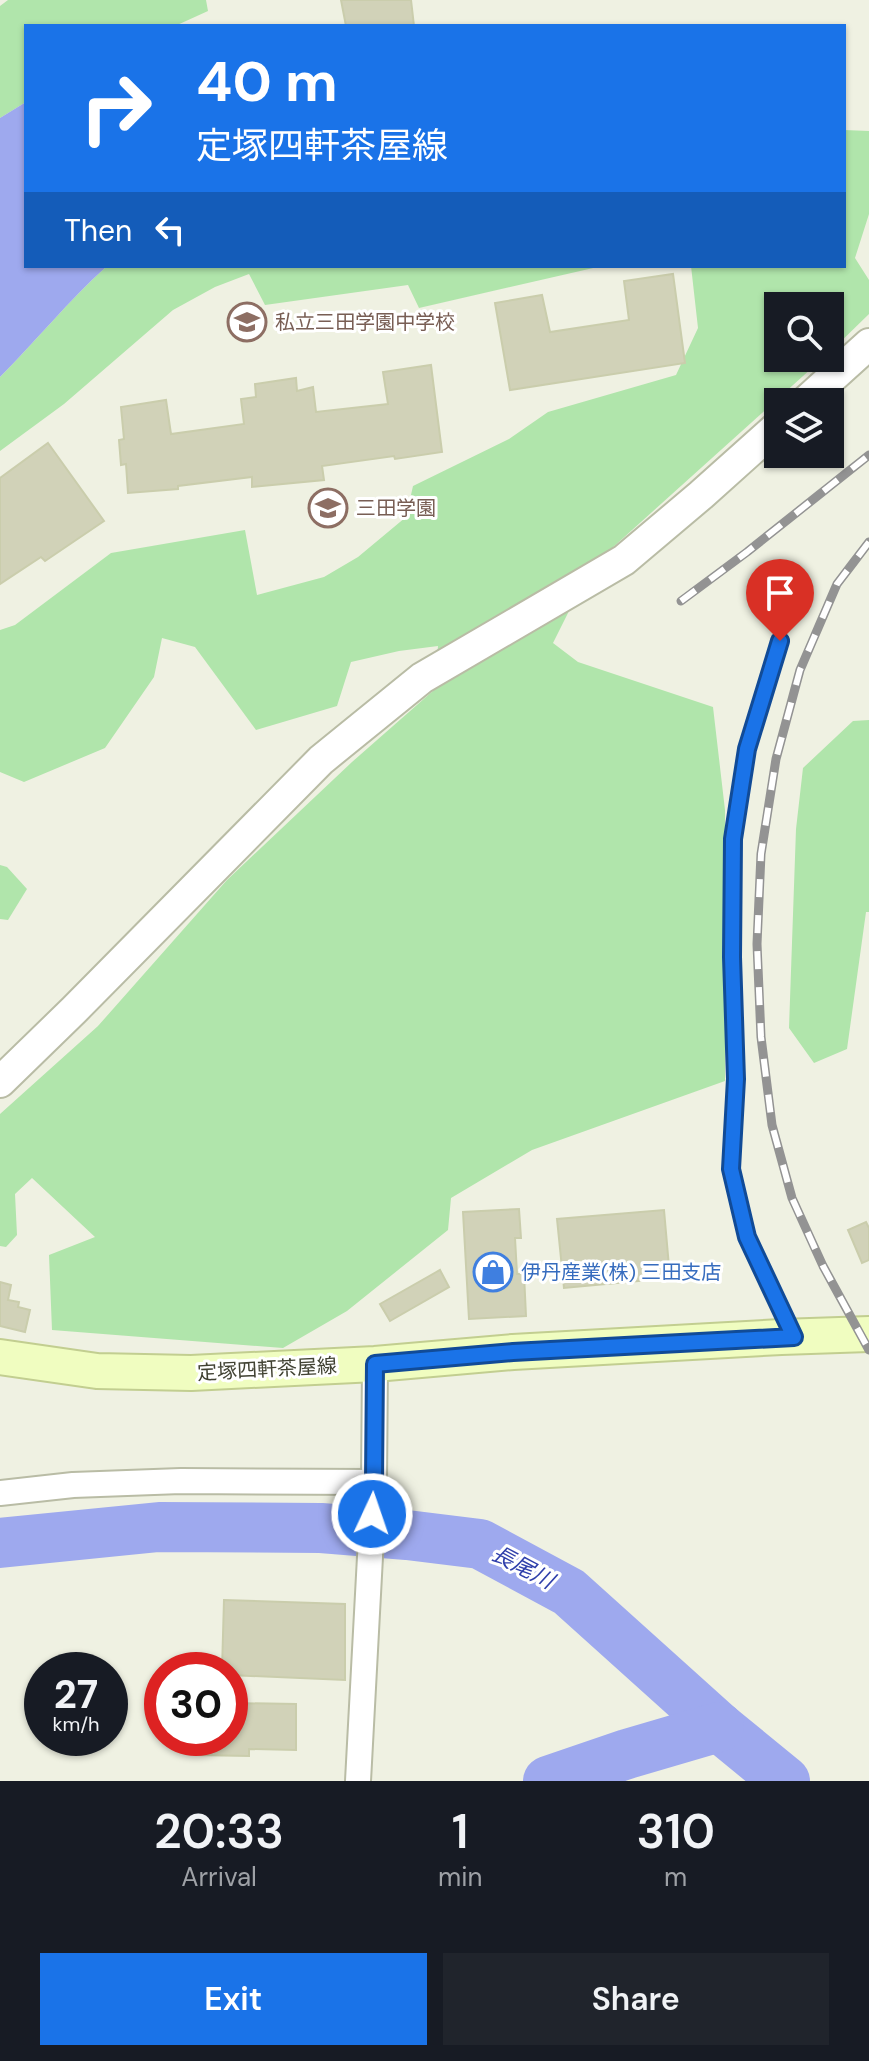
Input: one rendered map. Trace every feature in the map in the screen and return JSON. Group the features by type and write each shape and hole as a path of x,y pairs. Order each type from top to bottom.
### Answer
{"main road":[{"name":"定塚四軒茶屋線","path":"0,1357 97,1371 176,1373 869,1334"}],"street":[{"path":"820,388 869,344"},
{"path":"0,1082 321,760 422,678 624,560 764,439"},
{"path":"358,1780 374,1482 375,1364"},
{"path":"0,1493 73,1485 165,1482 374,1482"}],"lane":[{"path":"780,641 747,749 733,839 732,957 736,1079 731,1169 747,1237 794,1337"}],"green space":[{"path":"8,0 206,0 208,11 179,24 24,24 24,103 0,118 0,6"},
{"path":"846,130 869,131 869,214 855,258 869,280 869,314 844,338 844,292 764,292 764,372 807,372 790,388 764,388 764,411 591,567 553,643 578,662 713,707 725,810 725,1081 532,1150 451,1198 448,1230 347,1311 283,1348 52,1330 49,1255 95,1237 32,1178 15,1194 17,1235 6,1247 0,1246 0,1114 98,1026 227,880 352,762 434,690 438,646 351,662 337,706 256,730 195,647 162,638 154,677 105,748 24,782 0,772 0,630 15,625 111,553 245,530 257,595 324,577 358,557 406,517 413,486 509,439 548,412 676,375 698,328 691,268 846,268"},
{"path":"105,268 593,268 419,308 408,285 265,305 249,274 215,287 173,310 64,404 0,451 0,377"},
{"path":"869,720 869,912 866,912 847,1049 814,1063 789,1028 796,829 803,768 853,721"},
{"path":"0,865 7,867 27,889 8,920 0,919"}],"water":[{"path":"24,103 24,268 105,268 0,377 0,118"}],"building":[{"path":"341,0 411,0 414,24 346,24"},
{"path":"673,274 685,363 510,390 495,303 542,295 550,332 629,320 624,281"},
{"path":"431,365 442,452 322,466 324,480 252,487 252,477 178,486 178,489 128,493 126,464 121,465 119,440 124,439 121,407 166,400 171,434 244,424 241,399 256,397 255,384 296,378 297,391 313,387 316,412 388,404 383,372"},
{"path":"48,443 104,521 45,561 41,557 0,584 0,478"},
{"path":"519,1209 521,1238 515,1238 517,1274 524,1274 526,1316 469,1319 463,1212"},
{"path":"664,1210 670,1278 564,1288 557,1219"},
{"path":"866,1222 869,1228 869,1260 862,1263 848,1230"},
{"path":"440,1270 449,1287 390,1321 380,1304"},
{"path":"0,1282 11,1285 8,1300 19,1302 18,1307 30,1310 25,1332 0,1326"},
{"path":"224,1600 345,1604 345,1680 248,1676 248,1652 223,1652"},
{"path":"248,1703 296,1704 296,1750 249,1749 249,1756"}],"waterway":[{"name":"長尾川","path":"0,1543 159,1527 321,1528 480,1544 569,1592 719,1727 785,1781"},
{"path":"548,1781 719,1727"}],"railway":[{"path":"681,601 869,455"},
{"path":"869,542 837,584 800,670 776,759 761,854 757,944 761,1037 772,1125 792,1198 823,1266 869,1350"}],"place":[{"name":"私立三田学園中学校","path":"247,322"},
{"name":"三田学園","path":"328,508"},
{"name":"伊丹産業(株) 三田支店","path":"493,1272"}],"route":[{"path":"372,1514 375,1364 513,1352 794,1337 747,1237 731,1169 736,1079 732,957 733,839 747,749 780,641"}]}
